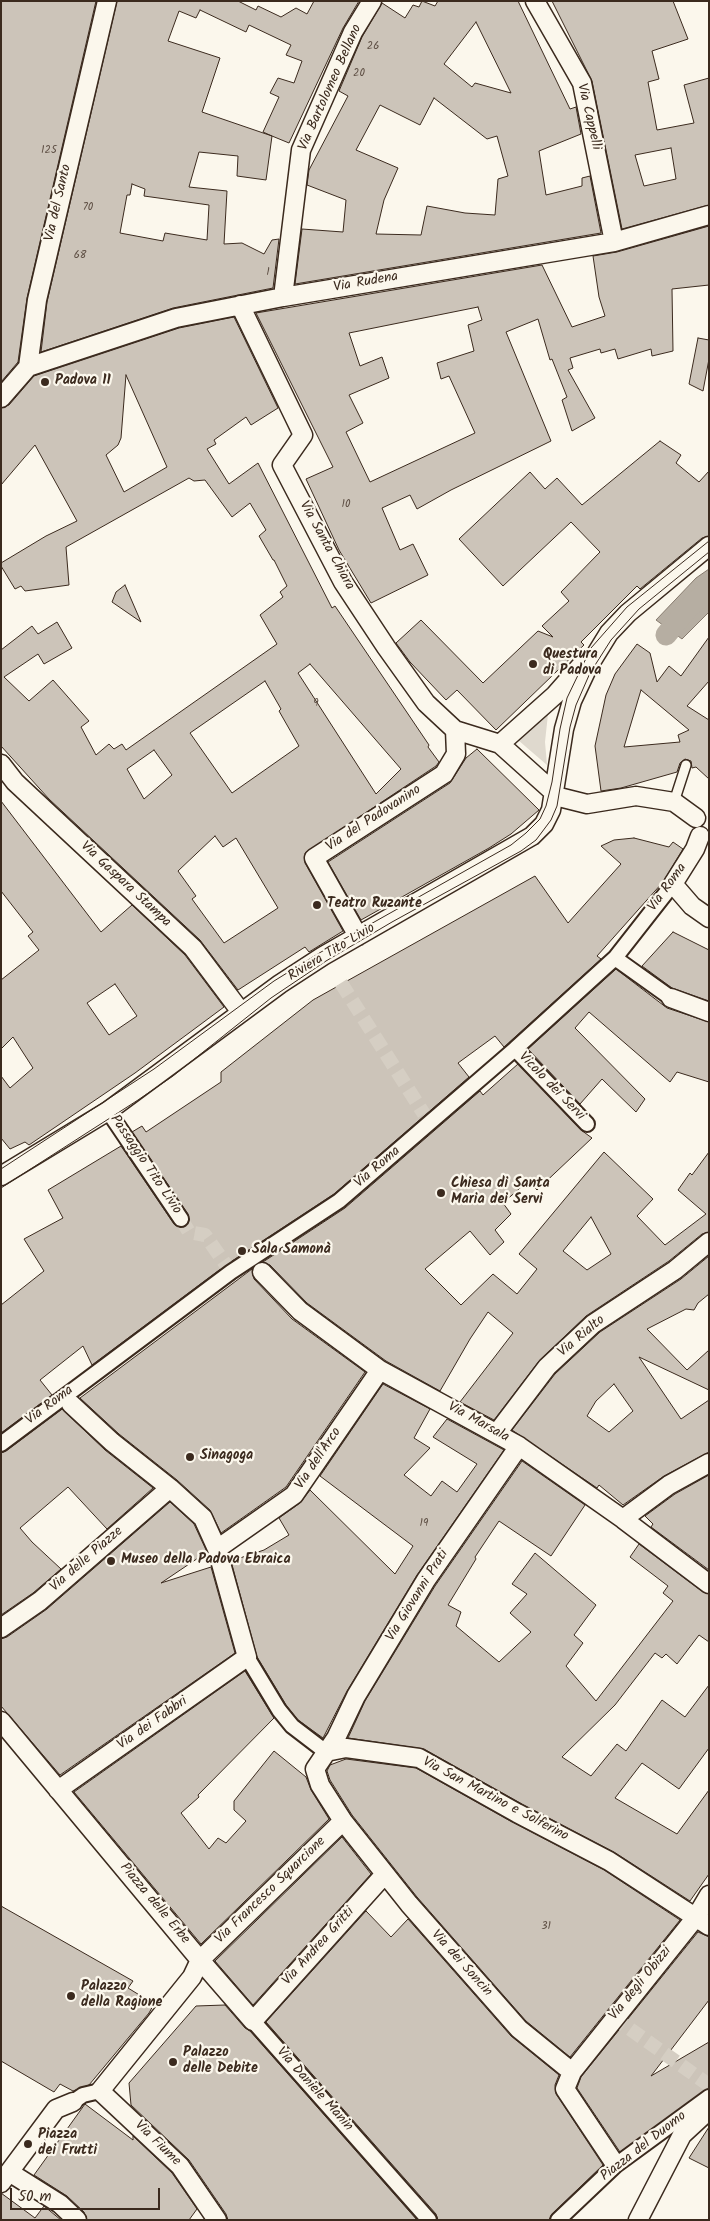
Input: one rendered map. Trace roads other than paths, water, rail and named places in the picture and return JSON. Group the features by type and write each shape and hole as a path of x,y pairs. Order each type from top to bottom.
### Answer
{"street":[{"name":"Via del Santo","path":"28,367 38,300 108,1"},
{"name":"Via Bartolomeo Bellano","path":"282,297 301,150 353,32 372,1"},
{"name":"Via Cappelli","path":"535,1 582,83 614,242"},
{"name":"Via Rudena","path":"28,367 176,318 282,297 614,242 709,215"},
{"name":"Via Santa Chiara","path":"240,305 303,435 282,465 344,582 386,647 426,703 455,730 500,744"},
{"path":"1,398 28,367"},
{"path":"705,836 694,828 702,817 674,802 636,796 587,804 559,797 500,744 555,694 628,613 709,546"},
{"name":"Riviera Tito Livio","path":"1,1176 108,1111 280,984 358,936 520,844 544,824 551,810 555,794 564,729 572,701 588,667 609,633"},
{"name":"Via del Padovanino","path":"358,936 314,858 444,774 456,754 455,730"},
{"name":"Via Gaspara Stampa","path":"1,764 14,782 193,948 241,1012"},
{"name":"Via Roma","path":"1,1444 67,1400 256,1266 340,1201 427,1118 515,1049 615,958 673,884 705,836"},
{"path":"673,884 692,906 709,918"},
{"path":"615,958 671,998 709,1012"},
{"name":"Vicolo dei Servi","path":"515,1049 587,1124"},
{"name":"Passaggio Tito Livio","path":"108,1111 181,1220"},
{"name":"Via Rialto","path":"497,1433 547,1367 593,1324 659,1282 709,1242"},
{"name":"Via Marsala","path":"256,1266 300,1312 380,1370 519,1446 623,1519 709,1584"},
{"name":"Via dell'Arco","path":"217,1549 294,1495 380,1370"},
{"path":"67,1400 112,1442 170,1488 203,1518 217,1549 248,1657 279,1710 292,1726 326,1752"},
{"name":"Via Giovanni Prati","path":"326,1752 336,1738 356,1696 426,1580 519,1446"},
{"path":"623,1519 669,1485 709,1463"},
{"name":"Via delle Piazze","path":"1,1628 40,1601 170,1488"},
{"name":"Via dei Fabbri","path":"58,1790 248,1657"},
{"name":"Piazza delle Erbe","path":"1,1721 200,1960"},
{"name":"Via San Martino e Solferino","path":"326,1752 346,1748 419,1758 516,1813 609,1861 702,1921"},
{"name":"Via dei Soncin","path":"326,1752 315,1768 320,1786 343,1821 434,1933 520,2029 572,2072"},
{"name":"Via Francesco Squarcione","path":"200,1960 343,1821"},
{"name":"Via Andrea Gritti","path":"253,2021 385,1874"},
{"name":"Via degli Obizzi","path":"572,2072 613,2017 702,1921 709,1895"},
{"path":"77,2220 60,2204 3,2180 56,2109 73,2102 83,2095 100,2091 192,1977 200,1960"},
{"name":"Via Daniele Manin","path":"200,1960 429,2220"},
{"path":"572,2072 565,2090 615,2163"},
{"name":"Via Fiume","path":"100,2091 180,2166 217,2220"},
{"name":"Piazza del Duomo","path":"558,2220 615,2163 709,2097"},
{"name":"Piazza del Duomo","path":"638,2220 682,2135 709,2110"}],"lane":[{"path":"674,802 686,765"}],"waterway":[{"path":"666,635 688,608 709,589"}],"tunnel":[{"path":"341,983 424,1114"},
{"path":"181,1219 189,1232 205,1235 231,1272"},
{"path":"613,2017 709,2085"}],"tram line":[{"path":"1,1169 154,1069 274,981 321,952 511,845 526,833 540,819 546,806 567,698 591,648 627,607 709,541"},
{"path":"1,1188 173,1076 271,998 326,961 392,922 521,851 536,840 551,820 557,806 570,727 576,705 590,673 611,640 639,609 709,552"}],"place":[{"name":"Padova 11","path":"45,382"},
{"name":"Questura di Padova","path":"533,664"},
{"name":"Teatro Ruzante","path":"317,905"},
{"name":"Chiesa di Santa Maria dei Servi","path":"441,1193"},
{"name":"Sala Samonà","path":"242,1251"},
{"name":"Sinagoga","path":"190,1457"},
{"name":"Museo della Padova Ebraica","path":"111,1561"},
{"name":"Palazzo della Ragione","path":"71,1996"},
{"name":"Palazzo delle Debite","path":"173,2062"},
{"name":"Piazza dei Frutti","path":"28,2144"}]}
